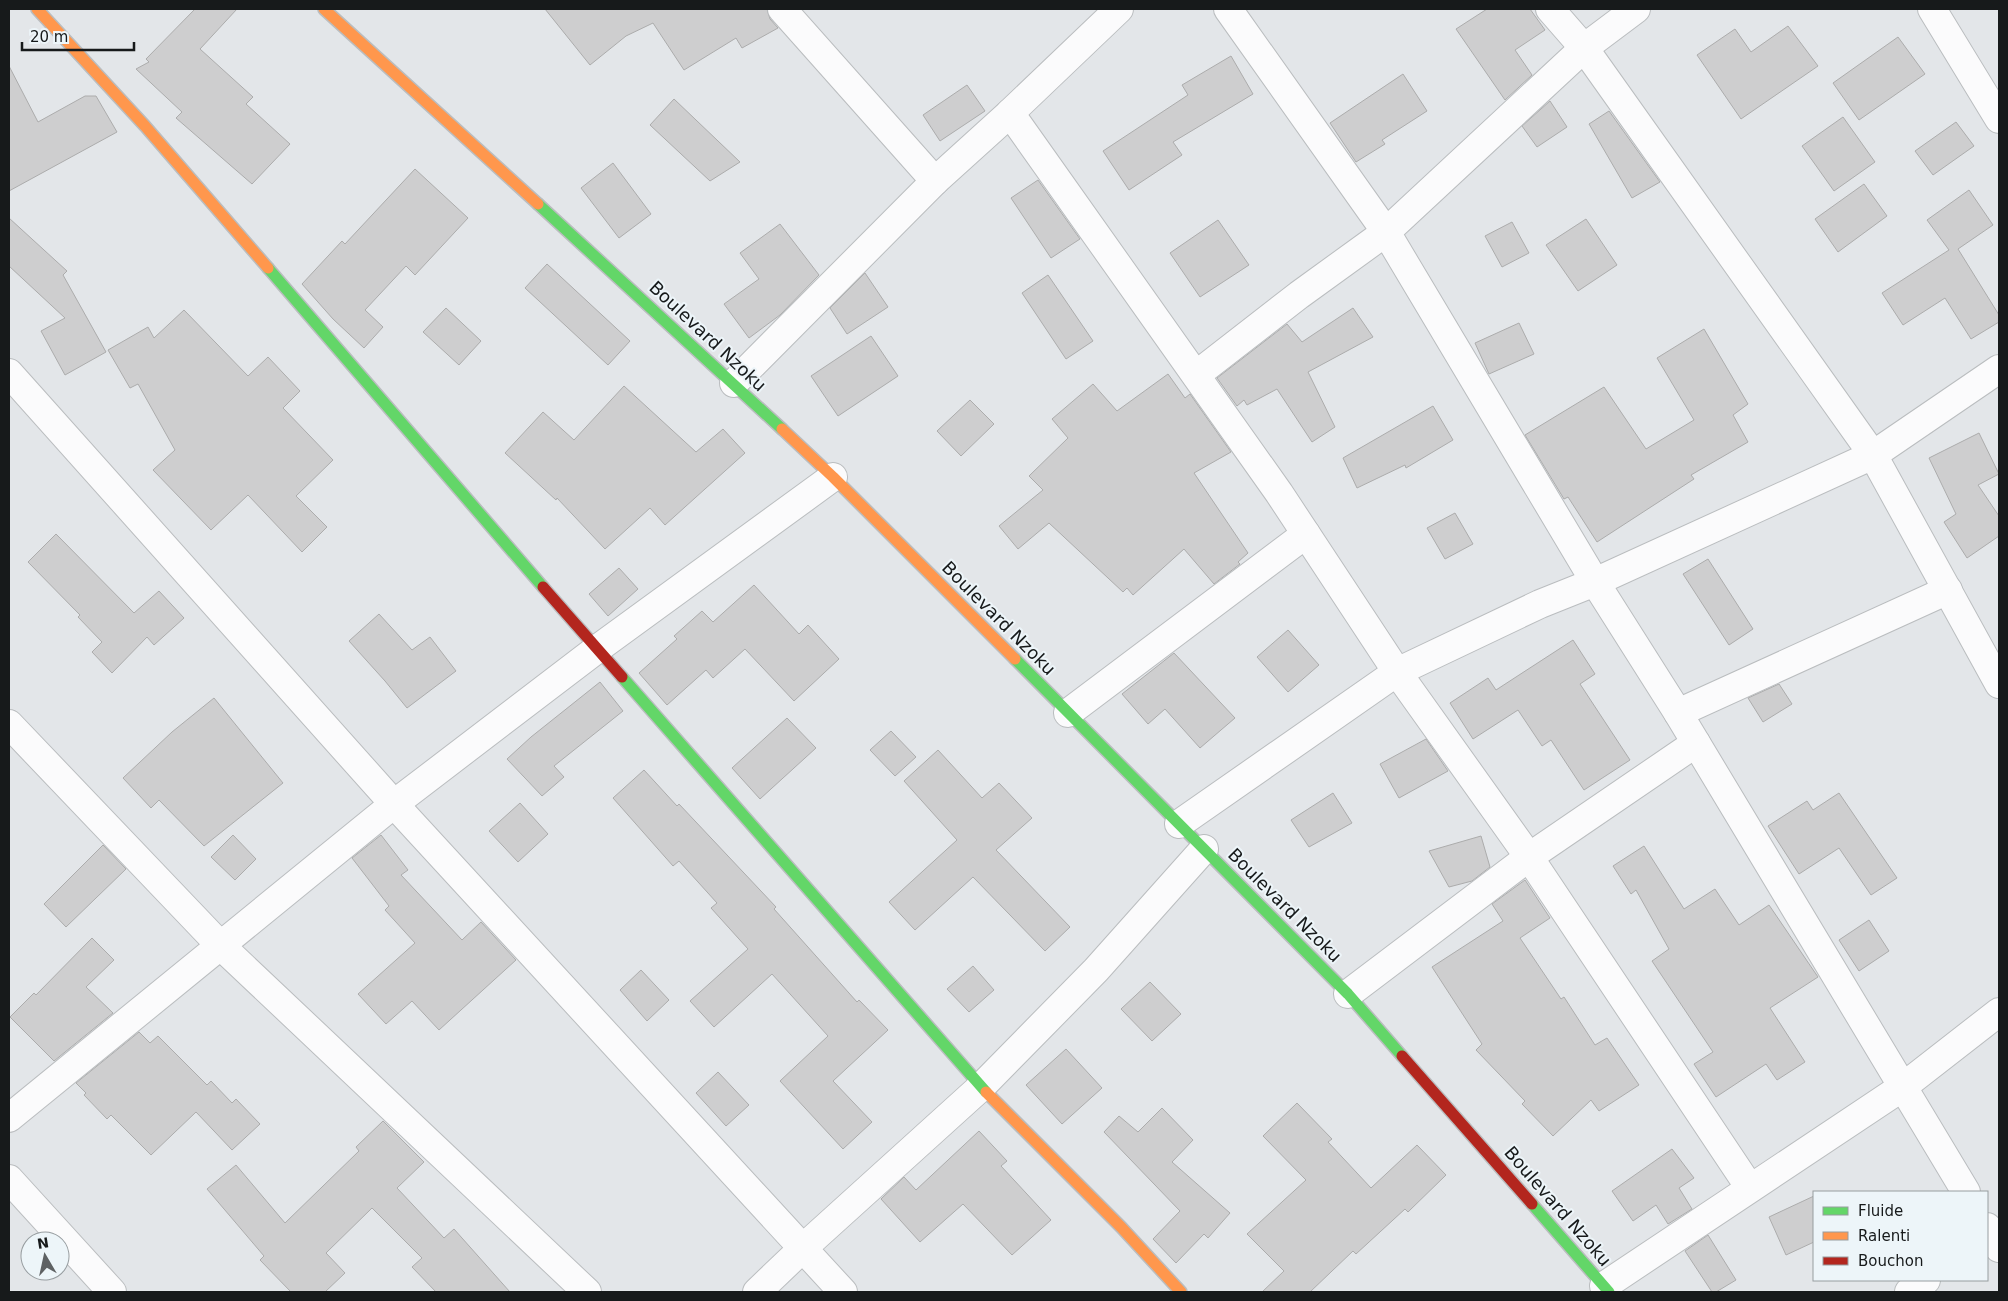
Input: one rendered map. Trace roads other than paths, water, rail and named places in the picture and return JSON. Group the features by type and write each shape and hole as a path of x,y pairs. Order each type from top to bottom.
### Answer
{"street":[{"path":"37,9 145,126 597,649 981,1087 1121,1227 1181,1292"},
{"name":"Boulevard Nzoku","path":"324,9 734,383 833,477 1348,994 1606,1289"},
{"path":"782,9 935,181"},
{"path":"734,383 935,181 1010,113 1119,9"},
{"path":"1228,9 1386,232 1595,582 1678,713 1965,1191"},
{"path":"1550,9 1584,48 1873,455 1999,684"},
{"path":"1196,375 1299,295 1386,232 1584,48 1636,9"},
{"path":"1932,9 1999,119"},
{"path":"1010,113 1196,375 1306,534 1397,672 1529,857 1750,1188"},
{"path":"1179,824 1397,672 1540,604 1595,582 1873,455 1999,369"},
{"path":"9,373 394,804 843,1292"},
{"path":"9,1118 394,804 597,649 833,477"},
{"path":"1068,713 1306,534"},
{"path":"1678,713 1948,590"},
{"path":"9,724 220,945 587,1292"},
{"path":"1348,994 1529,857 1696,743"},
{"path":"757,1292 981,1087 1096,970 1204,849"},
{"path":"1606,1289 1750,1188 1904,1086 1999,1012"},
{"path":"9,1179 112,1292"},
{"path":"1910,1292 1925,1281"}]}
